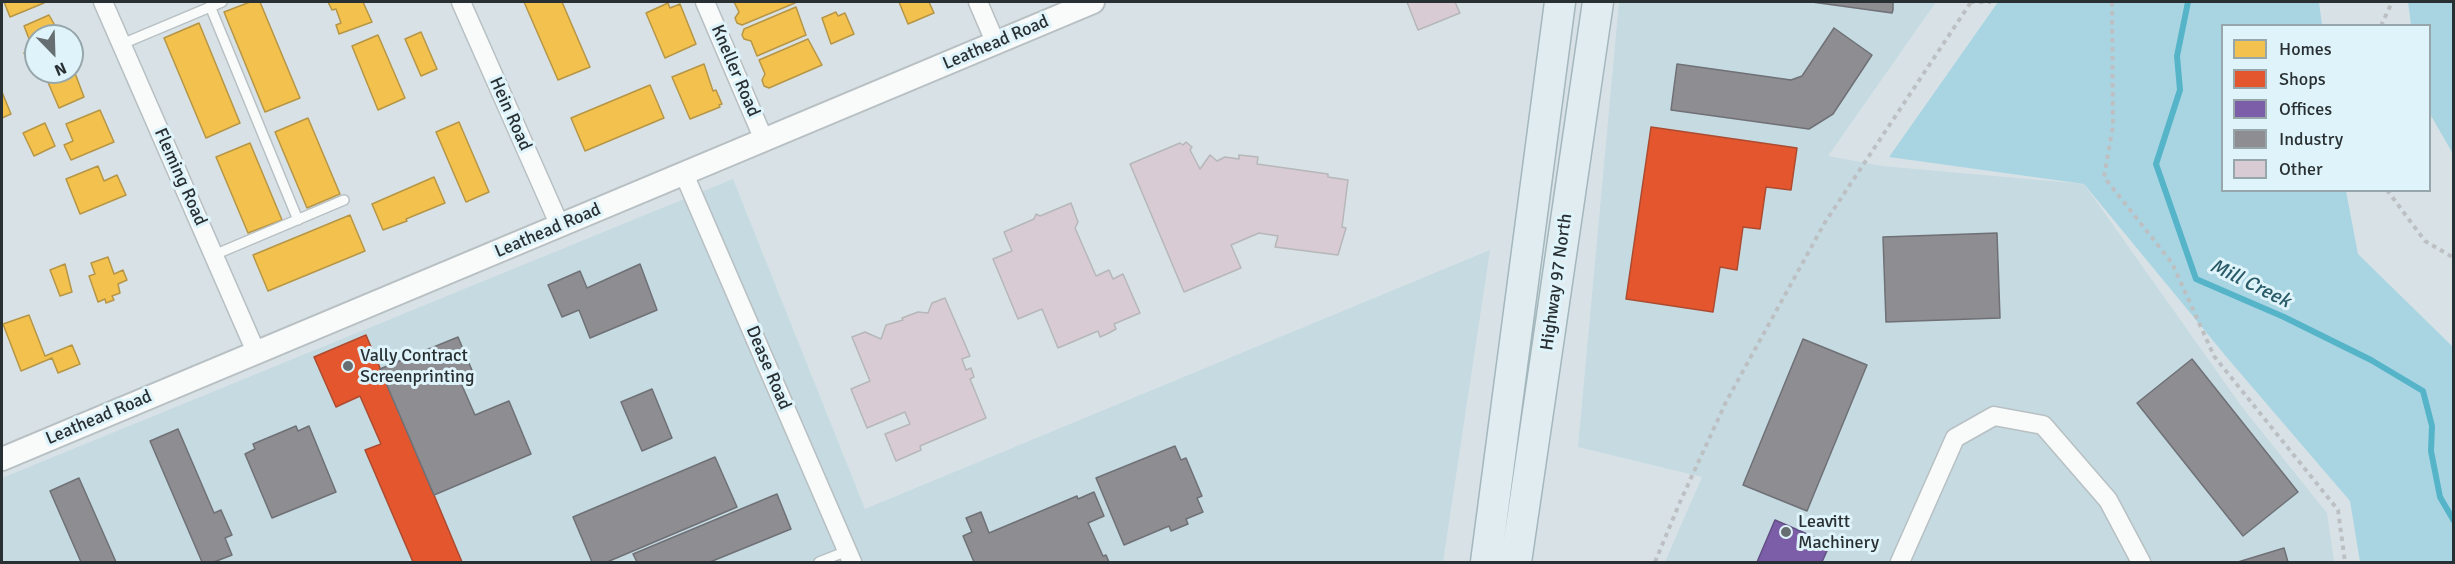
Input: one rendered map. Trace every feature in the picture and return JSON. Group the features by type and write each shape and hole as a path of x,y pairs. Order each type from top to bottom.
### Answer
{"highway":[{"name":"Highway 97 North","path":"1486,562 1560,2"},
{"name":"Highway 97 North","path":"1516,562 1598,2"}],"street":[{"name":"Fleming Road","path":"103,2 256,352"},
{"name":"Hein Road","path":"461,2 560,226"},
{"name":"Kneller Road","path":"705,2 764,140"},
{"path":"978,2 996,44"},
{"name":"Leathead Road","path":"2,459 1094,2"},
{"name":"Dease Road","path":"684,174 850,557"},
{"path":"1900,562 1954,438 1994,416 2043,425 2108,500 2141,562"}],"lane":[{"path":"122,44 222,2"},
{"path":"210,6 298,220"},
{"path":"214,255 344,200"},
{"path":"819,562 850,557"}],"path":[{"path":"1655,562 1726,402 1824,224 1970,2 1991,2"},
{"path":"2112,2 2113,126 2104,177 2172,262 2214,356 2338,510 2345,562"},
{"path":"2382,24 2392,2"},
{"path":"2388,192 2425,241 2454,258"}],"shaded area":[{"path":"1619,2 1936,2 1828,156 1882,166 2084,184 2242,407 2327,513 2334,562 1665,562 1702,477 1578,447"},
{"path":"1998,2 2319,2 2322,24 2221,24 2221,192 2346,192 2358,254 2453,347 2453,562 2360,562 2350,501 2229,360 2084,184 1889,157"},
{"path":"2408,2 2453,2 2453,154 2431,116 2431,24 2411,24"},
{"path":"733,179 865,509 1490,250 1443,562 2,562 2,478"}],"building: Homes":[{"path":"4,2 43,2 44,3 10,17"},
{"path":"250,2 260,2 300,98 265,112 224,12"},
{"path":"328,2 363,2 372,22 339,34 336,25 341,23 336,9 332,10"},
{"path":"524,2 562,2 590,67 558,80"},
{"path":"734,2 795,3 742,25 737,23 735,18 739,12"},
{"path":"899,2 929,2 934,13 908,24"},
{"path":"668,3 670,8 680,4 696,44 665,58 646,13"},
{"path":"796,7 806,35 757,56 751,41 744,39 742,35 744,29"},
{"path":"836,12 838,16 845,13 854,34 831,44 822,18"},
{"path":"49,15 54,24 29,24"},
{"path":"199,23 240,123 206,138 164,38"},
{"path":"421,32 437,69 421,76 405,39"},
{"path":"378,35 405,98 378,110 352,46"},
{"path":"808,39 822,65 769,88 764,86 762,80 765,74 759,60"},
{"path":"704,64 713,91 716,90 722,104 719,105 720,107 690,119 672,77"},
{"path":"49,84 79,84 84,97 59,108"},
{"path":"650,85 664,118 585,151 571,118"},
{"path":"2,92 11,114 2,118"},
{"path":"100,110 114,142 71,160 64,145 73,141 66,124"},
{"path":"308,118 340,194 307,208 275,132"},
{"path":"459,122 489,192 466,202 436,132"},
{"path":"45,123 55,146 34,156 23,133"},
{"path":"250,143 282,220 248,233 216,157"},
{"path":"98,166 104,181 117,175 126,195 80,214 66,179"},
{"path":"434,177 445,203 383,230 372,204"},
{"path":"350,215 365,251 268,291 253,255"},
{"path":"108,257 114,274 123,270 127,280 118,284 120,293 112,296 114,300 106,303 105,299 98,302 89,276 95,274 91,263"},
{"path":"65,264 72,292 60,296 50,270"},
{"path":"29,315 45,356 72,345 80,364 58,373 52,358 21,371 3,324"}],"building: Shops":[{"path":"1651,127 1797,148 1791,190 1766,187 1760,229 1743,227 1737,270 1720,267 1713,312 1626,299"},
{"path":"366,335 462,562 413,562 365,450 381,444 360,396 336,407 314,357"}],"building: Offices":[{"name":"Leavitt Machinery","path":"1775,520 1830,544 1822,562 1757,562"}],"building: Industry":[{"path":"1812,2 1893,2 1893,10 1892,13"},
{"path":"1834,28 1872,55 1833,114 1809,129 1671,110 1677,64 1791,80 1802,76"},
{"path":"1997,233 2000,318 1886,322 1883,237"},
{"path":"640,264 657,310 590,338 579,310 562,317 548,285 580,271 587,288"},
{"path":"458,337 474,375 460,381 475,415 509,401 531,454 434,495 380,369"},
{"path":"1803,339 1867,365 1807,511 1743,485"},
{"path":"2192,359 2298,492 2243,536 2137,403"},
{"path":"652,389 672,438 642,451 621,402"},
{"path":"296,426 298,431 309,426 336,492 272,518 245,454 255,449 253,444"},
{"path":"178,429 214,513 221,510 232,535 225,538 232,555 214,562 202,562 150,441"},
{"path":"1175,446 1181,460 1186,458 1202,496 1197,498 1203,512 1186,519 1188,524 1171,531 1169,526 1124,545 1096,478"},
{"path":"715,457 737,507 607,562 592,562 573,517"},
{"path":"79,478 116,562 81,562 50,491"},
{"path":"1094,492 1104,516 1088,523 1103,556 1106,555 1109,562 974,562 963,536 972,532 966,518 981,512 989,533 1077,496 1078,499"},
{"path":"777,494 791,529 710,562 637,562 633,554"},
{"path":"2284,548 2288,562 2238,562"}],"building: Other":[{"path":"1407,2 1455,2 1460,13 1418,30"},
{"path":"1186,142 1192,147 1190,150 1200,169 1210,155 1217,161 1225,157 1239,159 1239,155 1258,157 1257,164 1328,174 1328,177 1348,180 1342,227 1346,228 1338,255 1275,247 1278,236 1259,233 1231,245 1241,268 1184,292 1130,164"},
{"path":"1071,203 1078,222 1075,228 1096,276 1109,270 1113,279 1123,274 1140,313 1114,324 1116,329 1100,337 1098,331 1058,348 1042,309 1018,319 993,259 1012,251 1004,232 1034,219 1036,214 1040,216"},
{"path":"945,298 970,356 962,359 966,370 971,368 974,377 970,379 986,418 920,446 921,450 896,461 885,434 910,424 905,412 867,428 851,389 870,381 852,337 865,332 881,339 886,325 918,312 928,313 932,303"}],"waterway":[{"name":"Mill Creek","path":"2188,2 2177,56 2180,90 2156,164 2196,279 2284,317 2371,360 2423,391 2432,426 2431,451 2440,497 2454,521"}],"place":[{"name":"Vally Contract Screenprinting","path":"348,366"},
{"name":"Leavitt Machinery","path":"1786,532"}]}
